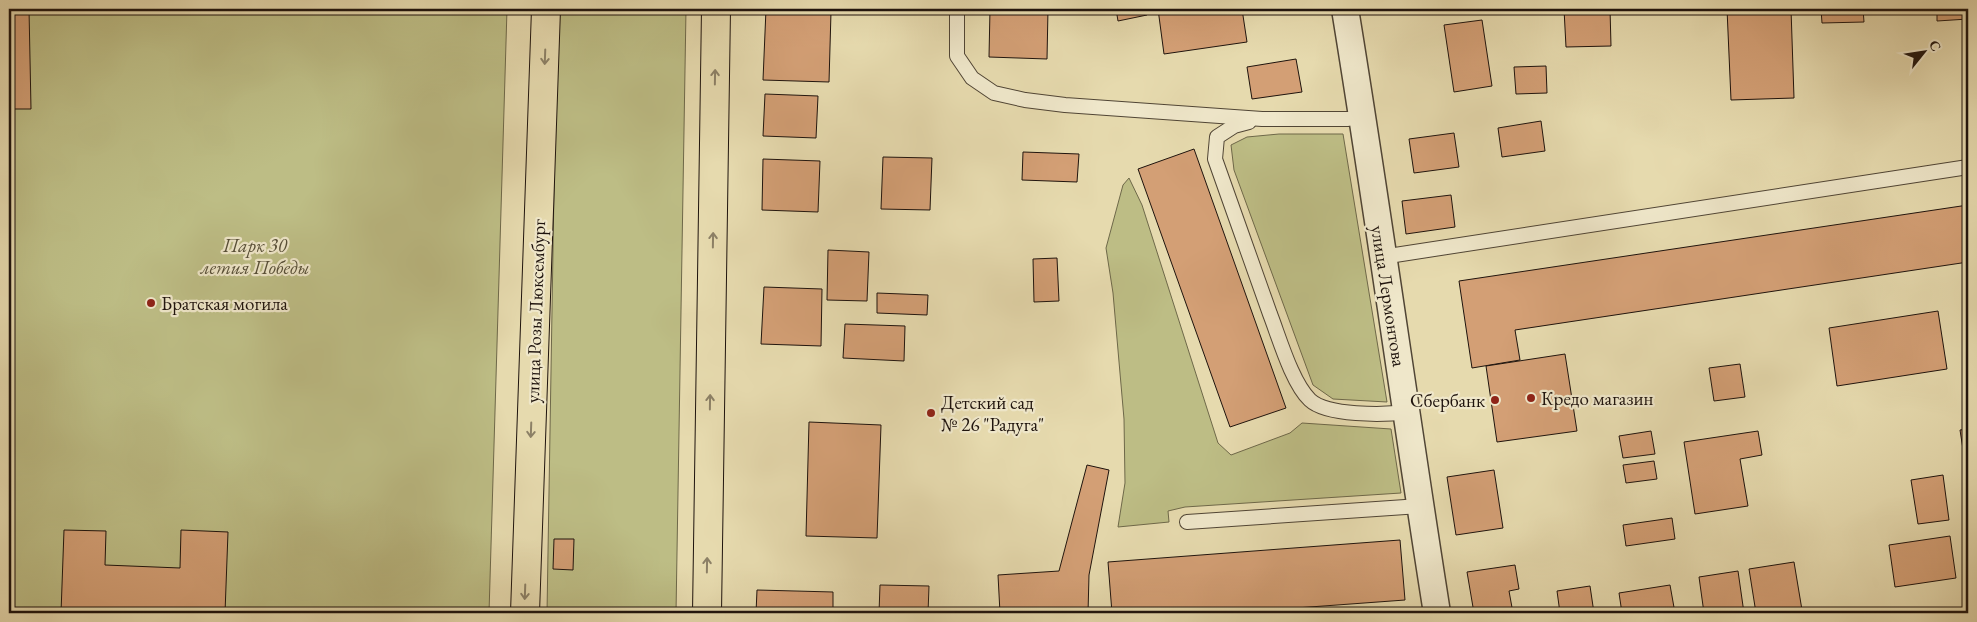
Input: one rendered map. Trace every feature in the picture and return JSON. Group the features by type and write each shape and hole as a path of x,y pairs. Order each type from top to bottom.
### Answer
{"main road":[{"name":"улица Розы Люксембург","path":"524,613 546,9"},
{"path":"706,613 716,9"}],"street":[{"name":"улица Лермонтова","path":"1345,9 1437,613"}],"lane":[{"path":"957,9 957,56 972,78 994,92 1025,100 1065,105 1262,119 1348,119 1362,116"},
{"path":"1262,119 1234,126 1217,136 1215,159 1284,351 1300,388 1311,401 1335,411 1391,414 1406,412"},
{"path":"1382,257 1968,167"},
{"path":"1188,522 1420,506"}],"green space":[{"name":"Парк 30 летия Победы","path":"9,9 507,9 489,613 9,613"},
{"path":"557,9 686,9 676,613 547,613"},
{"path":"1279,134 1343,134 1387,402 1333,399 1313,385 1234,170 1231,145 1247,137"},
{"path":"1129,178 1142,205 1218,443 1231,455 1290,433 1302,423 1391,429 1401,493 1185,507 1168,511 1169,522 1118,527 1125,483 1124,419 1113,293 1106,248 1123,185"}],"building":[{"path":"9,9 29,9 31,109 9,109"},
{"path":"766,9 831,12 829,82 763,80"},
{"path":"990,9 1048,9 1047,59 989,57"},
{"path":"1116,9 1145,9 1147,15 1118,21"},
{"path":"1158,9 1242,9 1247,42 1164,54"},
{"path":"1564,9 1610,9 1611,46 1566,47"},
{"path":"1727,9 1791,9 1794,98 1731,100"},
{"path":"1821,9 1863,9 1864,22 1822,23"},
{"path":"1937,9 1968,9 1968,19 1937,21"},
{"path":"1482,20 1492,86 1454,92 1444,25"},
{"path":"1296,59 1302,92 1252,99 1247,67"},
{"path":"1546,66 1547,93 1516,94 1514,67"},
{"path":"765,94 818,96 816,138 763,136"},
{"path":"1541,121 1545,151 1502,157 1498,128"},
{"path":"1454,133 1459,167 1414,173 1409,139"},
{"path":"1194,149 1286,408 1230,427 1138,169"},
{"path":"1023,152 1079,154 1077,182 1022,180"},
{"path":"883,157 932,158 930,210 881,209"},
{"path":"763,159 820,161 818,212 762,210"},
{"path":"1451,195 1455,227 1406,234 1402,201"},
{"path":"1968,205 1968,262 1515,330 1520,360 1472,368 1459,281"},
{"path":"828,250 869,252 867,301 827,300"},
{"path":"1057,258 1059,301 1034,302 1033,259"},
{"path":"764,287 822,289 821,346 761,344"},
{"path":"877,293 928,295 927,315 877,313"},
{"path":"1938,311 1947,369 1837,386 1829,328"},
{"path":"1963,318 1968,318 1968,350"},
{"path":"845,324 905,326 904,361 843,358"},
{"name":"Кредо магазин","path":"1565,354 1577,431 1497,442 1486,366"},
{"path":"1740,364 1745,397 1714,401 1709,368"},
{"path":"809,422 881,425 877,538 806,536"},
{"path":"1968,429 1968,462 1965,462 1960,430"},
{"path":"1651,431 1655,454 1623,458 1619,436"},
{"path":"1758,431 1762,455 1740,459 1748,506 1695,514 1684,442"},
{"path":"1654,461 1657,479 1626,483 1623,465"},
{"path":"1087,465 1109,470 1089,575 1088,613 1000,613 998,575 1059,571"},
{"path":"1494,470 1503,528 1456,535 1447,477"},
{"path":"1943,475 1949,520 1918,524 1911,480"},
{"path":"1672,518 1675,539 1626,546 1623,525"},
{"path":"64,530 106,531 105,565 180,568 181,530 228,532 225,613 61,613"},
{"path":"1950,536 1956,578 1895,587 1889,545"},
{"path":"554,539 574,539 573,570 553,569"},
{"path":"1400,540 1405,600 1228,613 1112,613 1108,562"},
{"path":"1794,562 1802,610 1756,613 1749,569"},
{"path":"1515,565 1519,589 1509,591 1513,613 1474,613 1467,572"},
{"path":"1738,571 1744,613 1704,613 1699,577"},
{"path":"880,585 929,586 928,613 879,613"},
{"path":"1670,585 1675,613 1622,613 1619,593"},
{"path":"1590,586 1594,613 1560,613 1557,591"},
{"path":"757,590 833,592 833,613 756,613"}],"place":[{"name":"Братская могила","path":"151,303"},
{"name":"Кредо магазин","path":"1531,398"},
{"name":"Сбербанк","path":"1495,400"},
{"name":"Детский сад № 26 \"Радуга\"","path":"931,413"}]}
